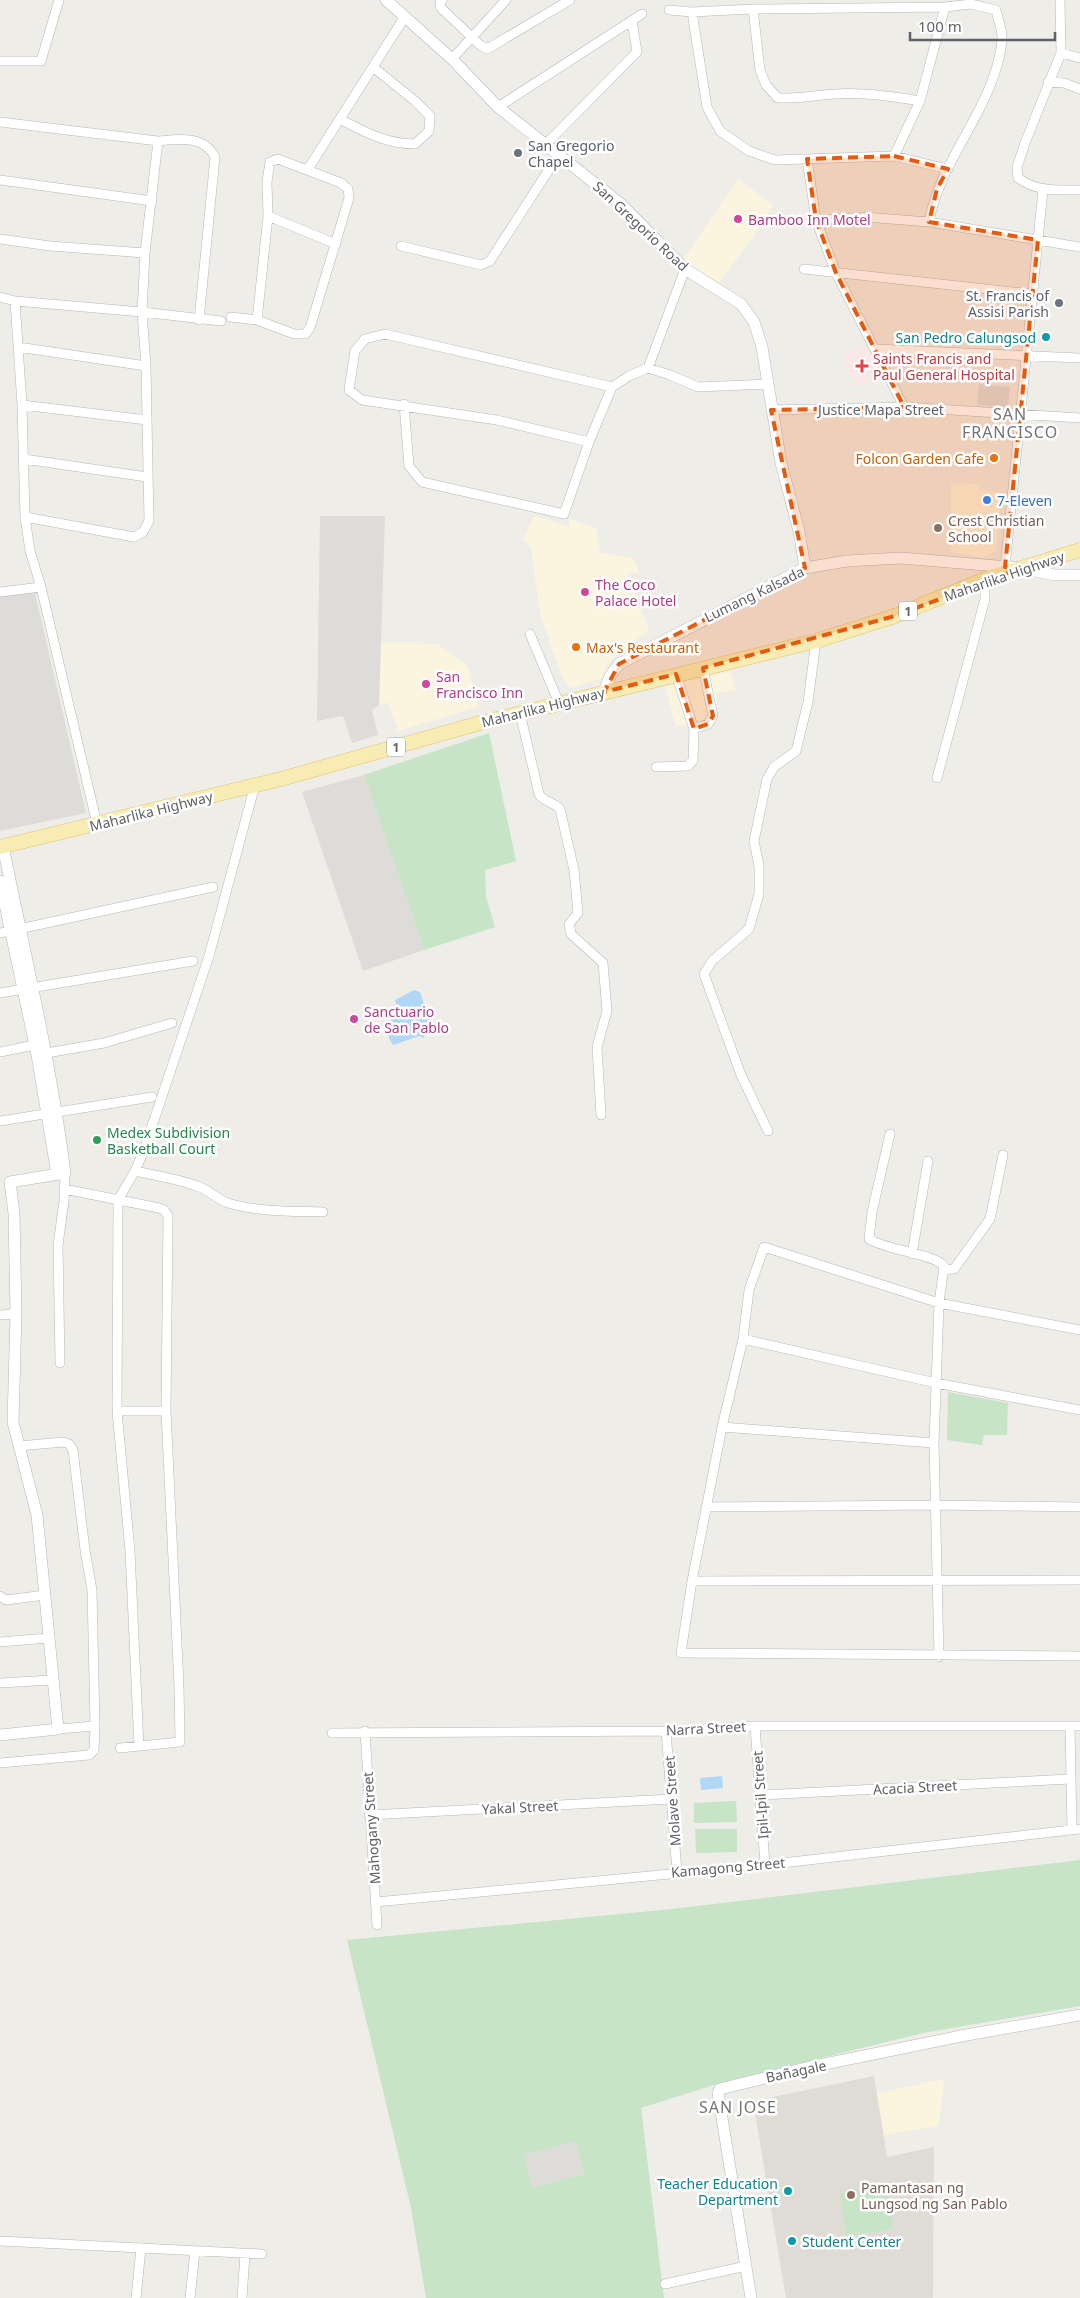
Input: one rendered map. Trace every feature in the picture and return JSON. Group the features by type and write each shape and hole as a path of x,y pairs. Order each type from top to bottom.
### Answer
{"main road":[{"name":"Maharlika Highway","path":"2,846 255,785 559,703 816,641 895,616 985,579 1080,550"}],"street":[{"path":"0,61 41,61 59,0"},
{"name":"San Gregorio Road","path":"386,0 452,59 498,107 621,204 685,269 741,304 754,322 762,347 781,463 799,531 805,568"},
{"path":"442,0 440,3 441,8 472,38 487,49 570,0"},
{"path":"452,59 506,0"},
{"path":"1060,0 1061,53 1048,82 1017,167 1018,178 1028,185 1043,190 1080,190"},
{"path":"669,10 692,12 827,5 945,7 972,4 996,10 1002,38 999,60 986,92 937,189 929,222"},
{"path":"894,156 920,101 945,7"},
{"path":"753,9 760,70 766,85 778,98 800,99 837,93 893,96 920,101"},
{"path":"692,12 708,107 720,130 749,151 775,160 894,156 948,169"},
{"path":"498,107 642,14"},
{"path":"308,170 404,18"},
{"path":"546,144 637,52 632,21"},
{"path":"1061,53 1080,58"},
{"path":"340,119 376,138 399,144 415,144 429,131 430,116 415,101 373,67"},
{"path":"1048,82 1064,83 1080,89"},
{"path":"0,122 158,141 182,139 199,142 211,149 215,157 199,320"},
{"path":"25,517 134,537 143,532 149,521 146,366 142,312 145,253 158,141"},
{"path":"401,246 482,265 490,261 559,154"},
{"path":"231,317 257,320 294,334 305,334 310,328 336,244 349,198 348,189 341,183 278,159 270,162 267,182 268,216 257,320"},
{"path":"808,160 816,220 836,273 904,407"},
{"path":"0,180 152,201"},
{"path":"1005,567 1043,190"},
{"path":"268,216 336,244"},
{"path":"816,220 865,217 929,222 1080,247"},
{"path":"0,239 50,246 145,253"},
{"path":"648,368 685,269"},
{"path":"804,269 1032,294"},
{"path":"0,297 15,301 221,321"},
{"path":"15,301 22,405 25,517 30,551 41,587 97,824"},
{"path":"589,442 497,420 404,404 362,400 349,390 355,351 365,339 385,334 612,387"},
{"path":"18,347 146,366"},
{"path":"875,348 1026,357 1080,358"},
{"path":"404,404 409,466 422,482 564,514 589,442 612,387 629,376 648,368 698,387 768,384"},
{"path":"22,405 147,420"},
{"name":"Justice Mapa Street","path":"771,410 904,407 1080,418"},
{"path":"24,459 147,477"},
{"name":"Lumang Kalsada","path":"604,692 610,676 619,664 805,568 847,561 901,558 1021,568 1044,574 1080,575"},
{"path":"936,778 985,599 985,579"},
{"path":"0,592 41,587"},
{"path":"530,634 559,703"},
{"path":"768,1131 741,1075 704,974 712,961 749,929 759,894 759,866 754,841 767,779 774,767 796,750 808,702 816,641"},
{"path":"694,729 708,724 714,716 703,668"},
{"path":"656,767 688,766 693,760 694,729 676,674"},
{"path":"520,713 539,794 545,801 555,804 560,809 577,889 578,913 569,924 571,934 603,963 607,1011 597,1047 602,1115"},
{"path":"139,1746 130,1551 117,1411 118,1200 135,1171 209,956 255,785"},
{"path":"2,846 10,931"},
{"path":"0,881 10,931 27,988 41,1049 62,1180 58,1245 60,1363"},
{"path":"10,931 213,887"},
{"path":"0,993 193,961"},
{"path":"0,1052 104,1043 172,1023"},
{"path":"0,1121 152,1097"},
{"path":"890,1134 872,1212 869,1239 912,1254 940,1261 944,1266 939,1303 934,1443 939,1656"},
{"path":"943,1270 954,1269 990,1219 1003,1155"},
{"path":"912,1254 928,1162"},
{"path":"135,1171 192,1184 205,1189 215,1198 251,1208 323,1212"},
{"path":"58,1729 37,1515 13,1422 16,1314 14,1213 5,1183 62,1180 118,1200 159,1208 164,1210 168,1216 166,1411 180,1742 120,1748"},
{"path":"1080,1330 939,1303 764,1248 749,1290 743,1339 722,1428 692,1582 681,1654 1080,1656"},
{"path":"0,1315 16,1314"},
{"path":"743,1339 936,1383 1080,1410"},
{"path":"117,1411 166,1411"},
{"path":"722,1428 934,1443"},
{"path":"0,1763 89,1755 94,1750 92,1590 85,1550 73,1450 69,1444 63,1442 19,1446"},
{"path":"707,1507 936,1506 1080,1508"},
{"path":"692,1582 1080,1580"},
{"path":"0,1596 6,1600 45,1595"},
{"path":"0,1642 48,1638"},
{"path":"0,1683 52,1680"},
{"path":"0,1735 95,1726"},
{"name":"Narra Street","path":"332,1732 666,1731 755,1726 1080,1726"},
{"name":"Ipil-Ipil Street","path":"755,1726 765,1865"},
{"path":"1070,1726 1070,1779 1076,1829"},
{"name":"Mahogany Street","path":"364,1731 377,1925"},
{"name":"Molave Street","path":"666,1731 677,1872"},
{"name":"Acacia Street","path":"760,1796 1070,1779"},
{"name":"Yakal Street","path":"369,1814 671,1799"},
{"name":"Kamagong Street","path":"376,1902 765,1865 1076,1829"},
{"name":"Bañagale","path":"751,2298 718,2093 720,2089 810,2067 961,2036 1080,2015"},
{"path":"0,2241 262,2254"},
{"path":"136,2298 141,2248"},
{"path":"190,2298 195,2251"},
{"path":"242,2298 245,2254"},
{"path":"665,2284 746,2266"}],"highlighted area":[{"path":"894,156 948,169 937,189 929,222 1038,240 1005,567 1021,568 895,616 703,668 713,716 708,724 694,729 676,674 604,692 619,664 805,568 771,410 904,407 836,273 816,220 807,159"}],"shaded area":[{"name":"Bamboo Inn Motel","path":"738,179 773,205 756,233 719,283 683,260"},
{"name":"Saints Francis and Paul General Hospital","path":"864,345 882,376 857,387 842,356"},
{"path":"979,384 1010,387 1008,407 977,405"},
{"path":"951,483 979,484 980,490 1001,493 996,551 983,558 951,552"},
{"name":"The Coco Palace Hotel","path":"534,515 569,527 569,519 596,528 600,553 633,558 639,572 628,575 649,631 623,648 606,666 603,678 570,688 561,675 540,613 531,547 523,540"},
{"path":"320,516 385,516 379,705 372,710 378,735 352,743 343,716 317,721"},
{"path":"35,593 86,813 0,831 0,595"},
{"name":"San Francisco Inn","path":"380,642 437,644 468,666 478,707 398,731 388,702 379,705"},
{"path":"731,672 736,690 717,693 716,723 676,726 665,686"},
{"path":"364,775 424,950 363,971 302,792"},
{"name":"Pamantasan ng Lungsod ng San Pablo","path":"874,2076 887,2157 934,2147 933,2298 786,2298 753,2101"},
{"path":"944,2079 939,2126 884,2135 877,2093"},
{"path":"575,2141 584,2174 532,2188 524,2155"}],"green space":[{"path":"489,733 516,861 485,870 486,896 495,927 424,950 364,775"},
{"path":"948,1392 1008,1403 1007,1435 984,1435 982,1445 947,1440"},
{"path":"736,1801 737,1822 694,1823 694,1803"},
{"path":"695,1829 737,1829 737,1852 696,1853"},
{"path":"1080,1860 1080,2006 923,2033 723,2082 641,2108 664,2298 426,2298 411,2208 347,1940 672,1909","holes":["575,2141 584,2174 532,2188 524,2155"]},
{"path":"887,2186 893,2229 846,2236 840,2193"}],"water":[{"path":"414,990 420,992 430,1022 428,1024 431,1024 430,1030 423,1038 419,1036 393,1045 384,1024 399,1016 395,1000"},
{"path":"722,1776 723,1788 701,1790 700,1778"}],"place":[{"name":"San Gregorio Chapel","path":"518,153"},
{"name":"Bamboo Inn Motel","path":"738,219"},
{"name":"St. Francis of Assisi Parish","path":"1059,303"},
{"name":"San Pedro Calungsod","path":"1046,337"},
{"name":"Saints Francis and Paul General Hospital","path":"862,366"},
{"name":"Folcon Garden Cafe","path":"994,458"},
{"name":"7-Eleven","path":"987,500"},
{"name":"Crest Christian School","path":"938,528"},
{"name":"The Coco Palace Hotel","path":"585,592"},
{"name":"Max's Restaurant","path":"576,647"},
{"name":"San Francisco Inn","path":"426,684"},
{"name":"Sanctuario de San Pablo","path":"354,1019"},
{"name":"Medex Subdivision Basketball Court","path":"97,1140"},
{"name":"Teacher Education Department","path":"788,2191"},
{"name":"Pamantasan ng Lungsod ng San Pablo","path":"851,2195"},
{"name":"Student Center","path":"792,2241"}],"district":[{"name":"SAN FRANCISCO","path":"1010,423"},
{"name":"SAN JOSE","path":"738,2107"}]}
